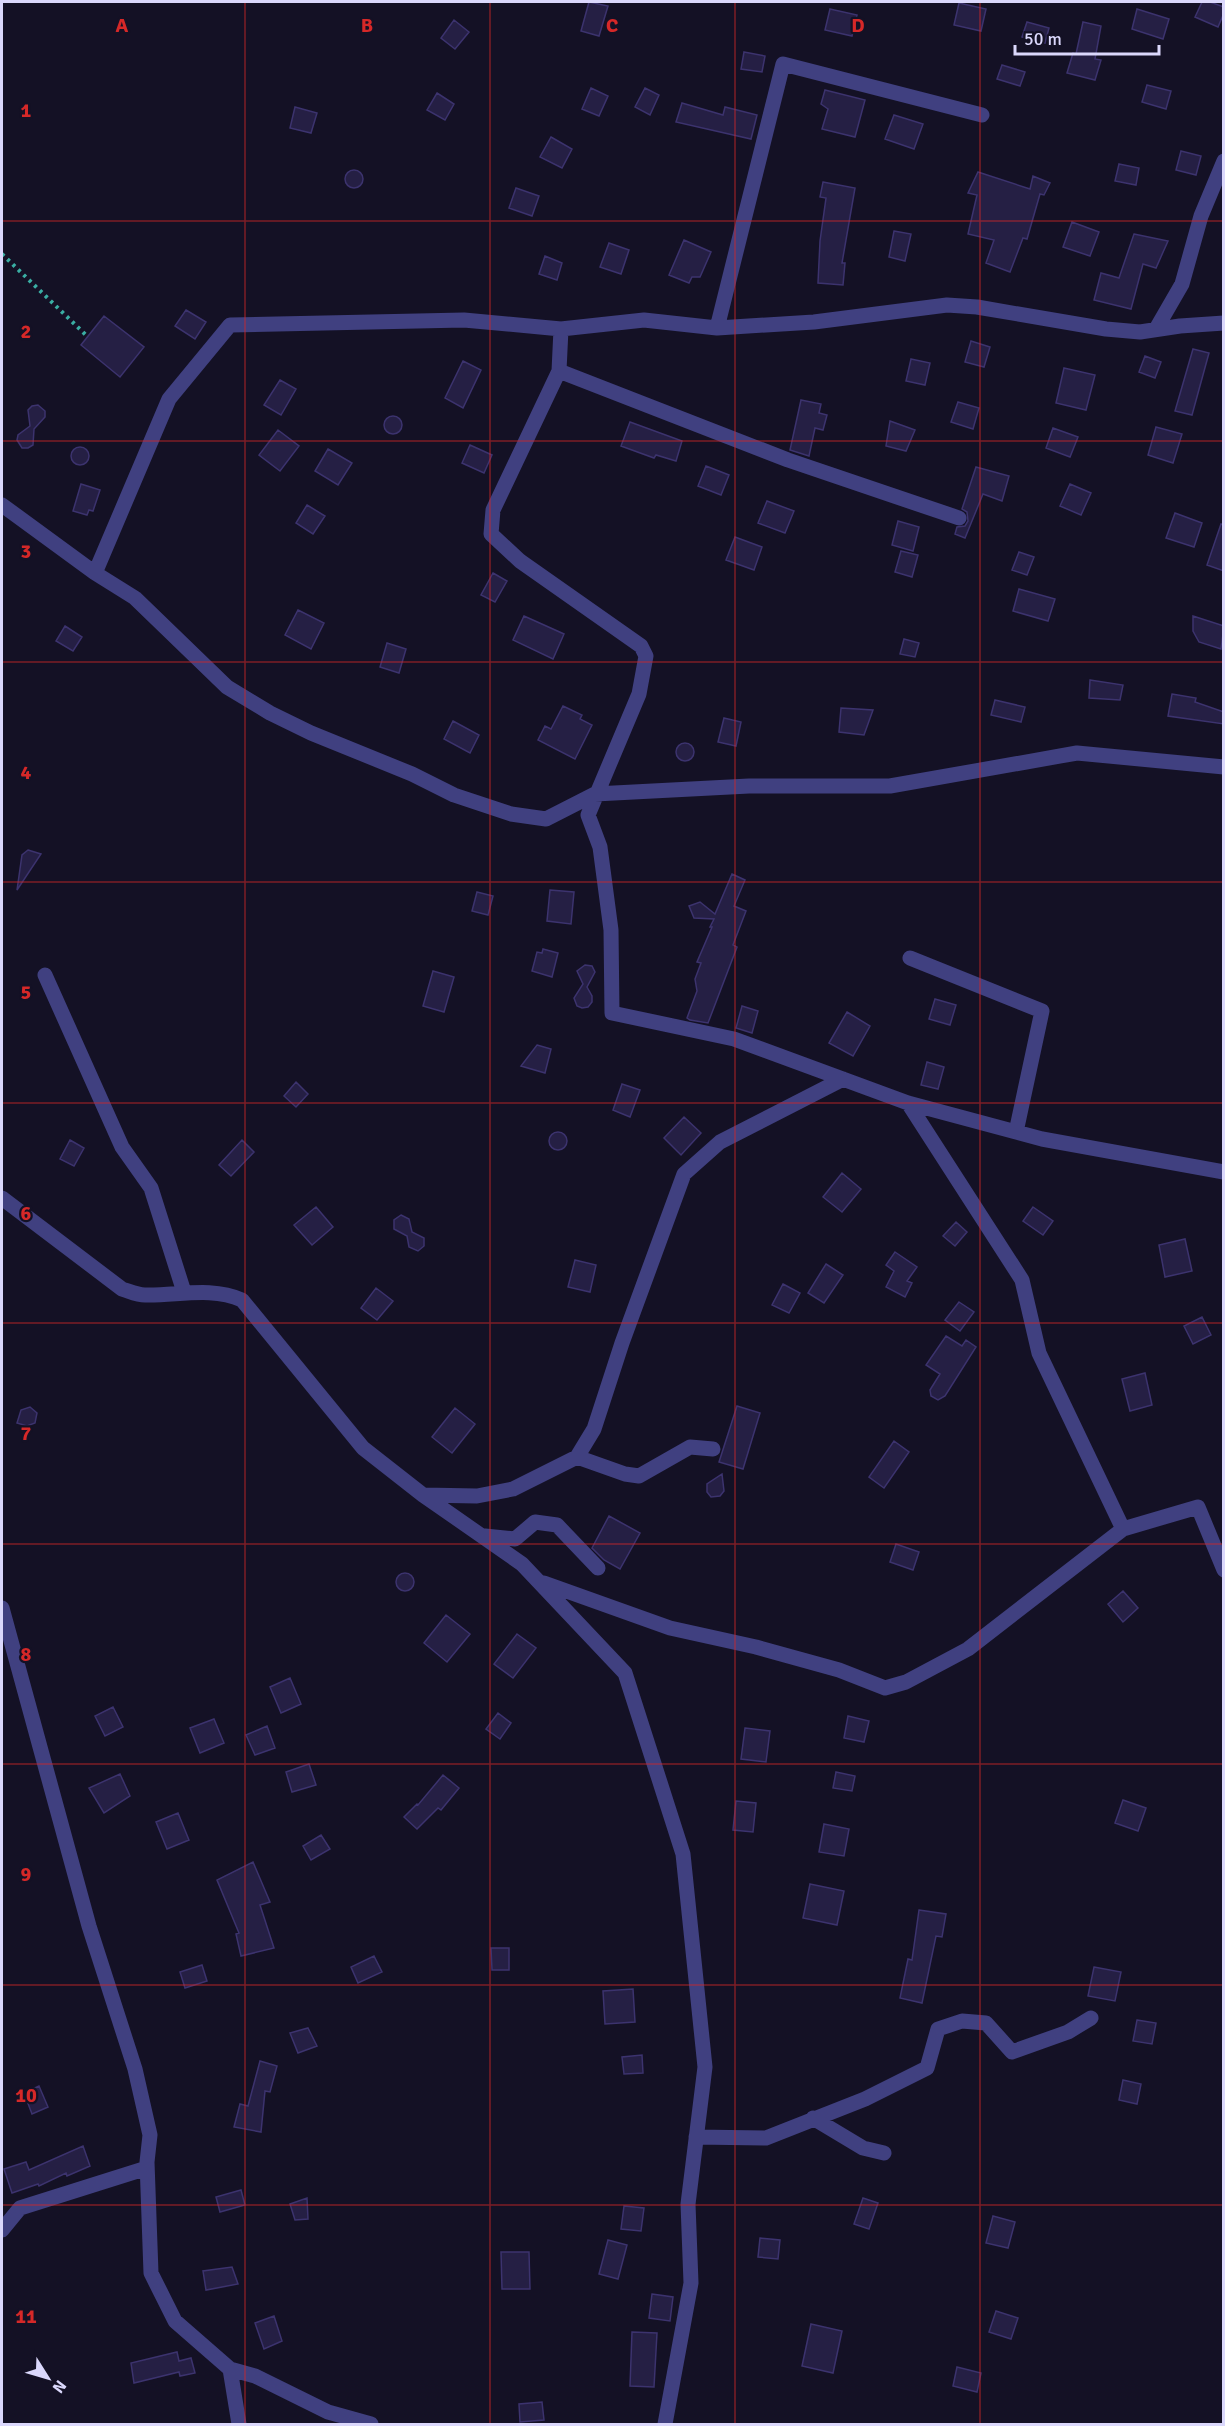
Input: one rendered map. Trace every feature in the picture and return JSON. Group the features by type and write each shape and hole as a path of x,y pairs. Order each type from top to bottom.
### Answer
{"street":[{"path":"717,328 783,64 982,115"},
{"path":"1156,329 1182,284 1201,216 1224,161"},
{"path":"95,573 169,399 230,325 464,320 561,329 644,320 717,328 814,322 947,305 977,307 1106,329 1140,332 1224,323"},
{"path":"561,329 560,371 493,510 492,534 520,561 641,646 646,656 639,694 588,815 600,847 611,930 612,1013 734,1039 908,1103 1016,1132 1224,1172"},
{"path":"560,371 788,460 959,518"},
{"path":"2,505 95,573 135,598 227,687 270,713 311,733 412,774 454,795 511,813 546,819 595,794 749,786 891,786 1077,753 1224,767"},
{"path":"910,958 1042,1011 1016,1132"},
{"path":"45,975 122,1147 151,1188 184,1292"},
{"path":"423,1495 477,1496 513,1489 577,1457 594,1429 622,1343 684,1174 720,1142 843,1079"},
{"path":"908,1103 1022,1280 1039,1353 1123,1529"},
{"path":"2,1198 122,1289 143,1295 184,1292 229,1294 242,1300 363,1448 423,1495 522,1564 626,1673 683,1854 705,2067 688,2204 691,2283 665,2424"},
{"path":"577,1457 626,1474 639,1476 690,1447 713,1449"},
{"path":"541,1582 670,1628 756,1647 839,1670 885,1688 906,1682 968,1649 1123,1529 1198,1507 1224,1570"},
{"path":"482,1535 514,1539 535,1522 556,1525 598,1568"},
{"path":"2,1608 89,1926 135,2069 150,2135 147,2168 151,2273 175,2321 230,2369 255,2376 328,2412 371,2424"},
{"path":"696,2137 766,2138 865,2099 927,2068 938,2029 962,2020 986,2023 1012,2052 1068,2032 1090,2018"},
{"path":"813,2118 863,2148 884,2153"},
{"path":"2,2230 20,2208 147,2168"},
{"path":"230,2369 239,2424"}],"path":[{"path":"2,254 88,337"}],"building":[{"path":"589,2 608,6 599,36 581,31"},
{"path":"1202,2 1224,7 1218,27 1195,17"},
{"path":"959,3 986,9 981,31 954,25"},
{"path":"830,9 857,15 852,36 825,30"},
{"path":"1137,9 1169,19 1163,39 1132,29"},
{"path":"454,20 469,32 455,49 441,38"},
{"path":"1027,22 1049,28 1045,43 1022,37"},
{"path":"1083,22 1101,26 1095,59 1101,60 1095,80 1067,73 1073,53 1076,54"},
{"path":"744,52 765,56 762,72 741,69"},
{"path":"1002,65 1025,72 1020,86 997,79"},
{"path":"1147,85 1171,91 1166,109 1142,102"},
{"path":"591,88 608,96 599,116 582,109"},
{"path":"645,88 659,95 650,115 635,107"},
{"path":"825,90 865,100 855,137 822,129 828,109 821,104"},
{"path":"437,93 454,104 445,120 427,110"},
{"path":"682,103 723,115 725,107 757,115 751,139 676,122"},
{"path":"295,107 317,113 311,133 290,128"},
{"path":"894,115 923,124 914,149 885,139"},
{"path":"551,137 572,149 562,168 540,157"},
{"path":"1181,151 1201,156 1196,175 1176,170"},
{"path":"1119,164 1139,168 1136,185 1115,181"},
{"path":"354,170 360,173 363,179 360,185 354,188 348,185 345,179 348,173"},
{"path":"978,172 1030,189 1033,176 1050,183 1044,195 1040,194 1027,239 1023,238 1010,272 986,263 994,240 968,234 977,195 968,193"},
{"path":"823,182 855,188 842,263 845,263 843,285 818,283 820,241 826,198 820,197"},
{"path":"516,188 539,196 532,216 509,208"},
{"path":"1072,222 1099,232 1090,256 1063,247"},
{"path":"894,231 911,234 905,261 889,257"},
{"path":"1134,234 1168,241 1156,268 1143,264 1131,309 1094,300 1101,273 1119,278"},
{"path":"684,240 711,252 700,277 692,277 689,283 669,275"},
{"path":"609,243 629,250 621,274 600,267"},
{"path":"545,256 562,263 557,280 539,274"},
{"path":"186,310 206,322 195,339 175,326"},
{"path":"104,316 144,347 120,377 81,345"},
{"path":"971,341 990,347 984,367 965,362"},
{"path":"1193,349 1209,353 1192,415 1175,411"},
{"path":"1145,356 1161,362 1155,378 1139,372"},
{"path":"911,359 930,363 925,385 906,381"},
{"path":"463,361 481,370 463,408 445,398"},
{"path":"1064,368 1095,375 1086,410 1056,403"},
{"path":"280,380 296,389 281,415 264,405"},
{"path":"801,400 821,404 819,413 827,415 823,430 815,428 809,456 790,450"},
{"path":"958,402 979,408 973,429 951,422"},
{"path":"38,405 45,411 45,417 34,429 33,445 22,448 17,440 18,435 30,426 28,410"},
{"path":"393,416 401,421 402,425 397,433 393,434 385,429 384,425 389,417"},
{"path":"890,421 915,430 906,451 886,446"},
{"path":"630,422 682,441 676,461 656,455 654,458 621,446"},
{"path":"1156,427 1182,434 1173,463 1148,455"},
{"path":"1053,428 1078,437 1070,457 1046,448"},
{"path":"278,430 299,446 280,471 259,455"},
{"path":"470,445 492,455 484,473 462,463"},
{"path":"80,447 86,450 89,456 86,462 80,465 74,462 71,456 74,450"},
{"path":"328,449 352,463 338,485 315,471"},
{"path":"706,466 729,475 721,495 698,486"},
{"path":"976,467 1009,476 1002,501 983,494 965,538 955,534 957,527 965,526 968,521 967,512 962,509"},
{"path":"81,484 100,490 93,511 89,510 87,515 73,511"},
{"path":"1070,484 1091,493 1081,515 1060,506"},
{"path":"767,501 794,511 785,533 758,523"},
{"path":"307,505 325,516 313,534 296,523"},
{"path":"1175,513 1202,523 1194,547 1166,538"},
{"path":"898,521 919,527 913,551 892,545"},
{"path":"1221,524 1224,525 1224,571 1207,565"},
{"path":"735,537 762,547 754,570 726,560"},
{"path":"901,551 918,555 912,577 895,572"},
{"path":"1019,552 1034,557 1027,575 1012,570"},
{"path":"493,573 507,581 495,602 481,595"},
{"path":"1019,589 1055,599 1048,621 1013,611"},
{"path":"298,610 324,623 311,649 285,635"},
{"path":"524,616 564,634 553,659 513,640"},
{"path":"1193,616 1224,626 1221,649 1199,642 1193,631"},
{"path":"65,626 82,637 73,651 56,641"},
{"path":"904,639 919,643 915,657 900,654"},
{"path":"387,643 406,649 399,673 380,667"},
{"path":"1090,680 1123,685 1120,700 1089,698"},
{"path":"1172,694 1196,698 1195,702 1224,712 1224,724 1168,716"},
{"path":"995,700 1025,707 1021,722 991,715"},
{"path":"563,706 582,715 580,719 592,725 575,759 538,740 545,726 551,729"},
{"path":"841,708 873,710 864,735 839,732"},
{"path":"724,718 741,722 736,746 718,742"},
{"path":"453,721 479,735 470,753 444,739"},
{"path":"685,743 693,748 694,752 689,760 685,761 677,756 676,752 681,744"},
{"path":"28,850 41,854 17,890 22,855"},
{"path":"732,874 745,880 734,906 746,911 733,945 737,947 708,1023 690,1020 687,1018 697,991 695,979 701,963 697,962 714,919 694,918 689,906 700,902 715,914"},
{"path":"550,890 574,892 571,924 547,921"},
{"path":"477,892 493,896 488,915 472,911"},
{"path":"543,949 558,953 552,977 532,971 537,952 542,953"},
{"path":"585,965 592,966 595,972 587,987 592,996 592,1002 588,1007 582,1008 577,1006 574,998 583,984 577,971"},
{"path":"433,971 454,977 444,1012 423,1006"},
{"path":"935,999 956,1005 950,1025 929,1019"},
{"path":"742,1006 758,1011 752,1033 736,1028"},
{"path":"847,1012 870,1026 853,1056 829,1043"},
{"path":"537,1045 551,1049 545,1073 521,1066"},
{"path":"927,1062 944,1067 938,1089 921,1085"},
{"path":"296,1082 308,1094 296,1107 284,1096"},
{"path":"622,1084 640,1090 630,1117 613,1110"},
{"path":"684,1117 701,1133 681,1155 664,1138"},
{"path":"558,1132 566,1137 567,1141 562,1149 558,1150 550,1145 549,1141 554,1133"},
{"path":"70,1140 84,1148 74,1166 60,1159"},
{"path":"242,1140 254,1152 231,1176 219,1165"},
{"path":"842,1173 861,1189 842,1212 823,1197"},
{"path":"316,1207 333,1227 312,1245 294,1225"},
{"path":"1033,1207 1053,1221 1043,1235 1023,1221"},
{"path":"401,1215 409,1219 412,1232 424,1238 424,1246 418,1251 409,1247 407,1236 394,1229 394,1220"},
{"path":"956,1222 967,1232 955,1246 943,1236"},
{"path":"1185,1239 1192,1271 1165,1277 1159,1245"},
{"path":"895,1252 917,1267 907,1281 912,1283 905,1297 886,1287 894,1271 886,1265"},
{"path":"575,1260 596,1265 590,1292 568,1287"},
{"path":"826,1264 843,1275 824,1303 808,1293"},
{"path":"783,1284 800,1293 789,1313 772,1305"},
{"path":"376,1288 393,1301 377,1320 361,1308"},
{"path":"959,1302 974,1312 960,1331 945,1320"},
{"path":"1202,1317 1211,1335 1193,1344 1184,1326"},
{"path":"946,1336 962,1346 966,1340 976,1347 945,1396 938,1400 931,1396 930,1390 940,1374 926,1365"},
{"path":"1145,1373 1152,1405 1130,1411 1122,1379"},
{"path":"737,1406 760,1413 743,1469 719,1462"},
{"path":"30,1407 37,1413 35,1423 27,1426 17,1423 21,1410"},
{"path":"455,1408 475,1424 452,1453 432,1437"},
{"path":"894,1441 909,1452 884,1488 869,1477"},
{"path":"722,1474 724,1491 720,1496 711,1497 707,1492 707,1484"},
{"path":"609,1516 640,1533 620,1569 604,1560 592,1548"},
{"path":"896,1544 919,1552 913,1570 890,1562"},
{"path":"405,1573 413,1578 414,1582 409,1590 405,1591 397,1586 396,1582 401,1574"},
{"path":"1123,1591 1138,1608 1123,1622 1108,1604"},
{"path":"446,1615 470,1634 447,1662 424,1643"},
{"path":"517,1634 536,1648 513,1678 494,1664"},
{"path":"290,1678 301,1704 281,1713 270,1687"},
{"path":"113,1707 123,1727 105,1736 95,1716"},
{"path":"498,1713 511,1723 500,1739 486,1729"},
{"path":"848,1716 869,1721 864,1742 844,1738"},
{"path":"214,1719 224,1743 200,1753 190,1728"},
{"path":"267,1726 275,1748 255,1755 246,1735"},
{"path":"745,1728 770,1731 766,1762 741,1759"},
{"path":"309,1764 316,1785 292,1792 286,1772"},
{"path":"836,1772 855,1776 852,1791 833,1788"},
{"path":"120,1774 130,1796 104,1813 89,1788"},
{"path":"443,1775 459,1788 441,1810 438,1808 417,1829 404,1817 418,1805"},
{"path":"1123,1800 1146,1808 1138,1831 1115,1823"},
{"path":"736,1801 756,1803 753,1832 733,1830"},
{"path":"178,1813 189,1840 167,1849 156,1822"},
{"path":"824,1824 849,1829 844,1856 819,1852"},
{"path":"321,1835 330,1849 311,1860 303,1846"},
{"path":"253,1862 270,1902 260,1905 274,1948 241,1956 236,1934 239,1933 217,1880"},
{"path":"810,1884 844,1891 837,1925 803,1918"},
{"path":"919,1910 946,1914 942,1937 936,1936 922,2003 900,1998 908,1959 912,1960"},
{"path":"491,1948 509,1948 509,1970 492,1970"},
{"path":"374,1956 382,1972 358,1983 351,1967"},
{"path":"202,1965 207,1981 185,1988 180,1972"},
{"path":"1094,1967 1121,1972 1115,2001 1088,1996"},
{"path":"633,1989 635,2022 605,2024 603,1991"},
{"path":"1137,2020 1156,2023 1152,2044 1133,2041"},
{"path":"308,2028 317,2046 298,2053 290,2033"},
{"path":"642,2055 643,2073 624,2074 622,2057"},
{"path":"260,2061 277,2066 270,2092 265,2091 261,2132 234,2127 240,2104 248,2106"},
{"path":"1123,2080 1141,2084 1137,2104 1119,2100"},
{"path":"39,2086 48,2107 32,2114 24,2093"},
{"path":"83,2146 90,2166 67,2176 66,2173 39,2186 38,2184 12,2193 4,2169 26,2162 29,2170"},
{"path":"241,2190 245,2205 220,2212 216,2197"},
{"path":"307,2198 308,2219 295,2220 290,2204"},
{"path":"863,2198 878,2203 869,2229 854,2224"},
{"path":"624,2206 644,2208 641,2231 621,2229"},
{"path":"993,2216 1015,2222 1008,2248 986,2243"},
{"path":"760,2238 780,2240 778,2259 758,2257"},
{"path":"608,2240 627,2245 618,2279 599,2274"},
{"path":"501,2252 529,2252 530,2289 502,2289"},
{"path":"232,2267 238,2284 206,2290 203,2271"},
{"path":"652,2294 673,2297 670,2321 649,2318"},
{"path":"996,2311 1018,2318 1011,2339 989,2332"},
{"path":"274,2316 282,2341 264,2349 255,2323"},
{"path":"811,2324 842,2331 833,2373 802,2366"},
{"path":"632,2332 657,2333 654,2387 630,2386"},
{"path":"177,2352 179,2361 191,2358 195,2373 180,2376 179,2372 134,2383 131,2363"},
{"path":"957,2367 981,2373 977,2392 953,2386"},
{"path":"542,2402 544,2420 520,2422 519,2404"}]}
